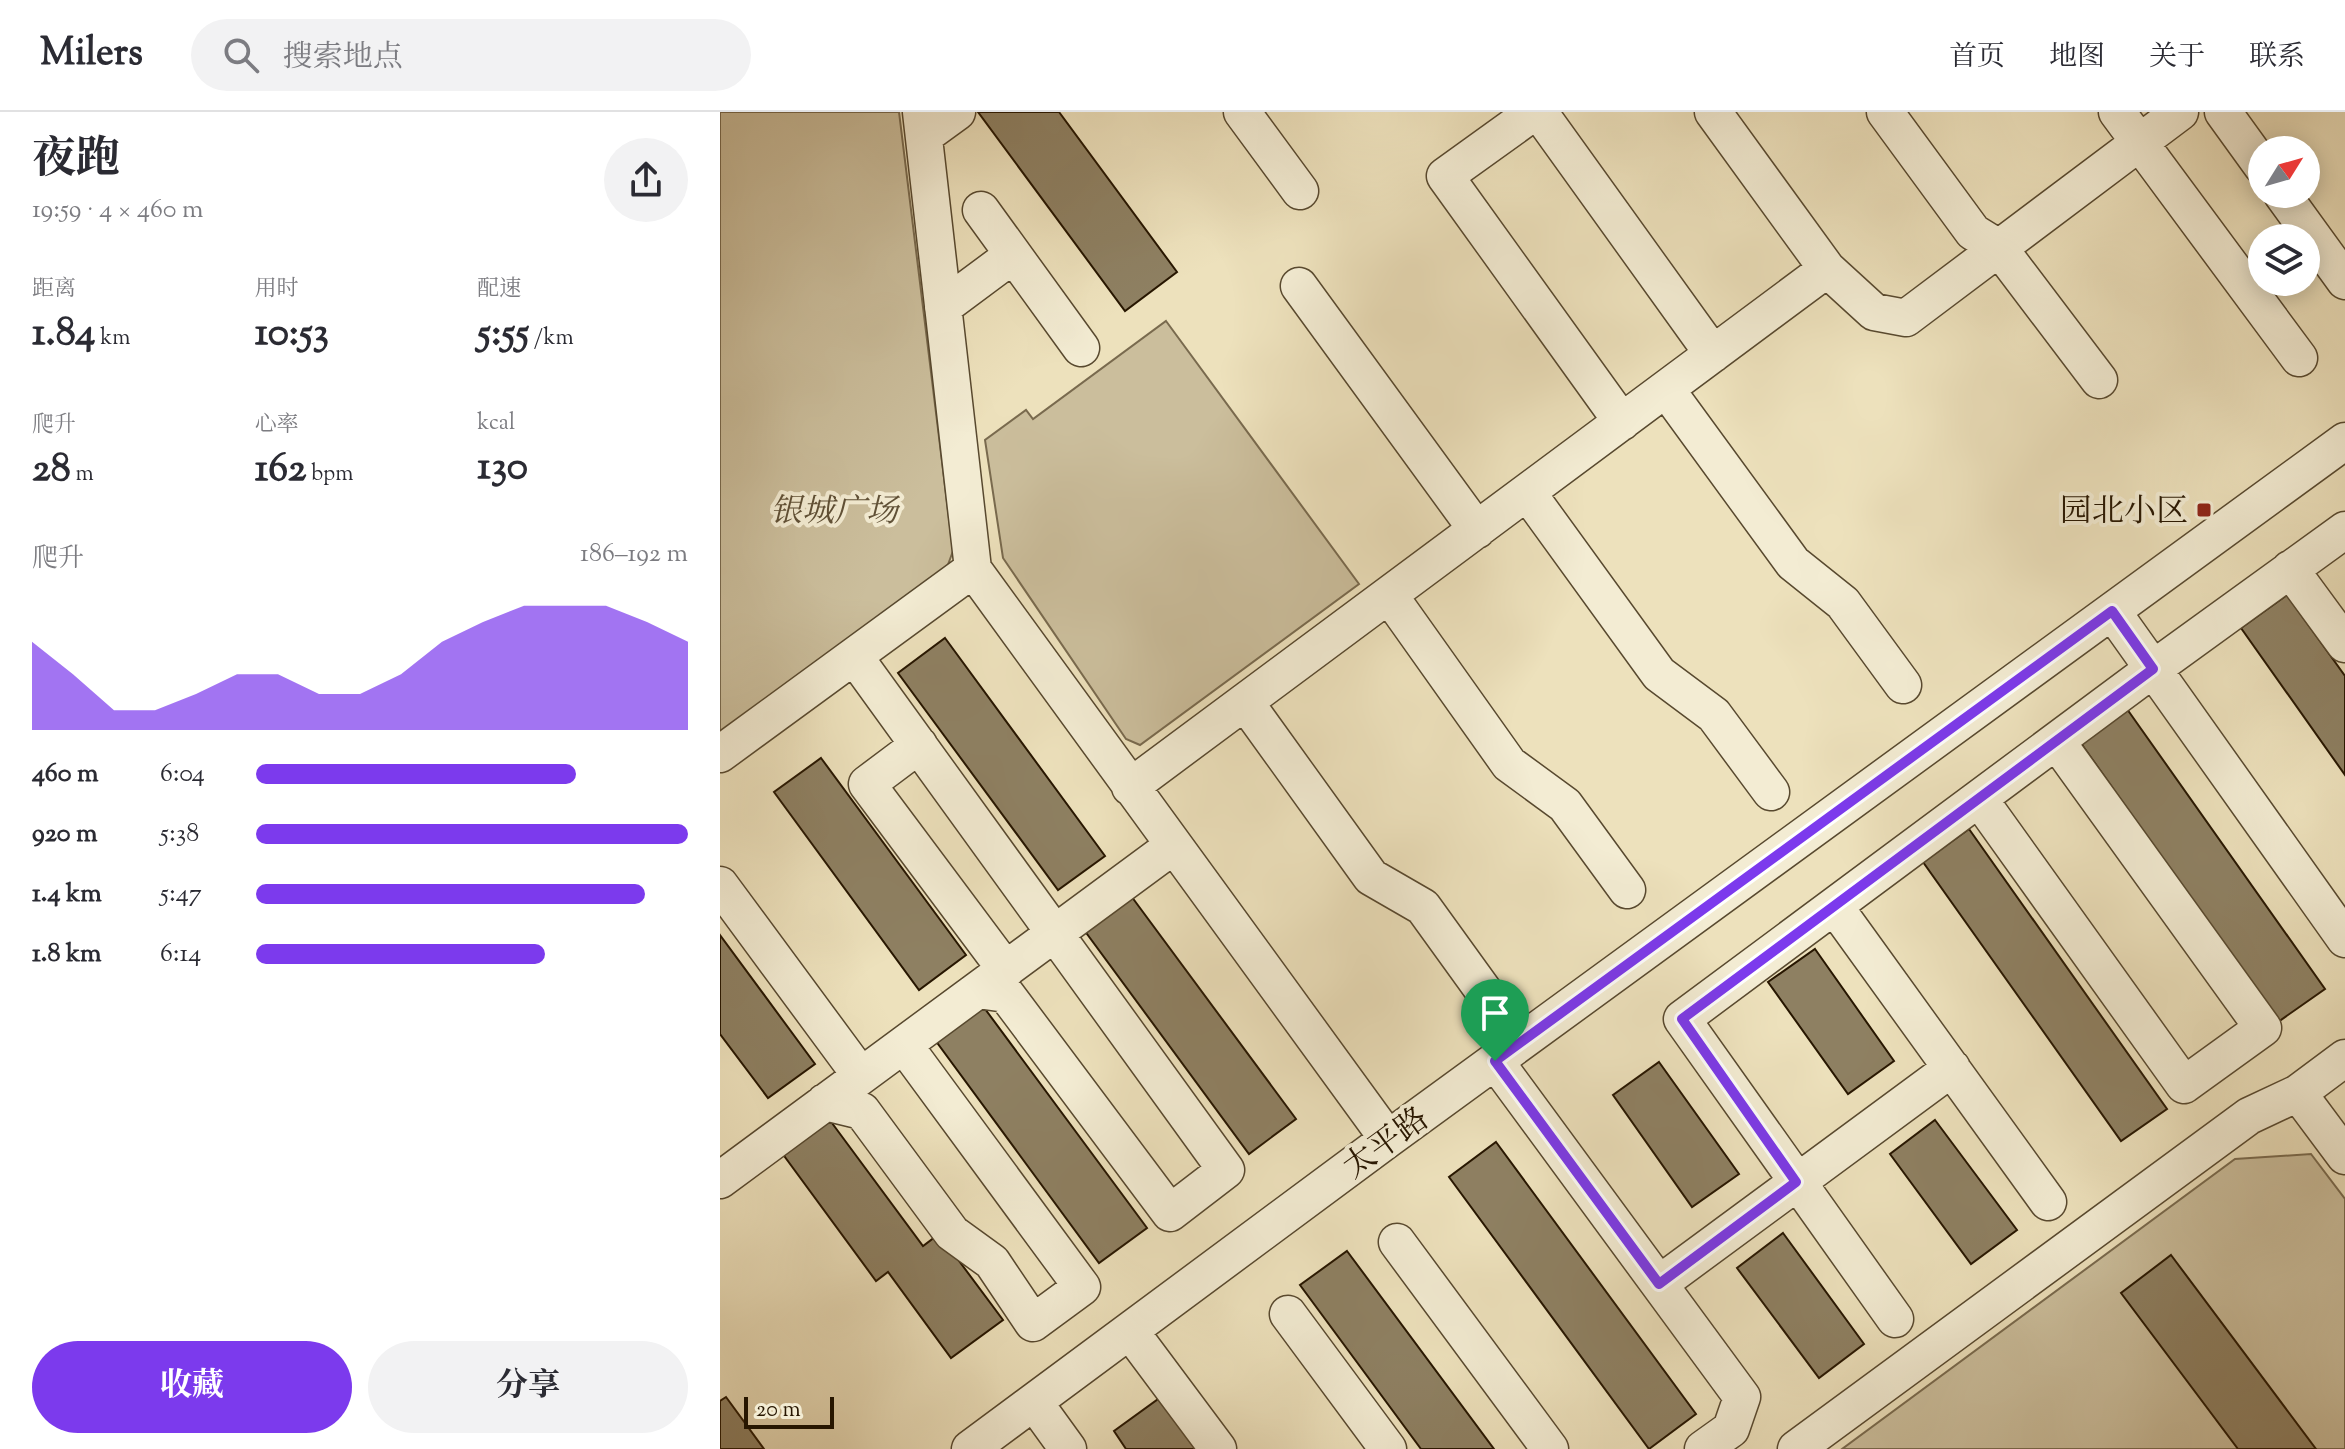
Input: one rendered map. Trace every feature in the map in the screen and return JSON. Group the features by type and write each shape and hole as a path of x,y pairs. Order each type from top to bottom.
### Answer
{"street":[{"path":"957,112 922,124 973,569 1388,1139"},
{"path":"1242,112 1300,191"},
{"path":"1622,422 1445,176 1536,112 1713,354"},
{"path":"1713,112 1827,269 1874,312 1906,318 2180,112"},
{"path":"1885,112 1973,232 1999,248 2099,380"},
{"path":"2117,112 2299,358"},
{"path":"2223,112 2248,147"},
{"path":"2292,208 2345,281"},
{"path":"981,210 1081,348"},
{"path":"943,307 1013,255"},
{"path":"1130,787 1827,269"},
{"path":"1299,286 1477,530"},
{"path":"1666,389 1793,563 1843,603 1903,685"},
{"name":"太平路","path":"970,1449 1388,1139 2345,441"},
{"path":"1527,492 1659,674 1714,715 1771,792"},
{"path":"1895,1319 1682,1019 2345,530"},
{"path":"720,754 973,569"},
{"path":"2290,569 2345,644"},
{"path":"1389,595 1509,764 1565,805 1627,890"},
{"path":"2112,611 2345,939"},
{"path":"854,656 919,745 1226,1170 1170,1213 1006,994 992,980 867,784 919,745"},
{"path":"1245,702 1371,877 1423,907 1488,997"},
{"path":"1980,800 2184,1085 2263,1028 2057,742"},
{"path":"723,1171 904,1045 1173,846"},
{"path":"720,885 861,1076"},
{"path":"1835,907 2048,1202"},
{"path":"825,1102 862,1111 952,1233 992,1262 1033,1323 1082,1287 904,1045"},
{"path":"1796,1449 2249,1116 2298,1093 2345,1058"},
{"path":"1495,1061 1742,1397 1731,1429 1703,1449"},
{"path":"1659,1284 1952,1068"},
{"path":"2298,1093 2345,1156"},
{"path":"1397,1242 1550,1449"},
{"path":"1288,1314 1388,1449"},
{"path":"1130,1331 1218,1449"},
{"path":"1034,1402 1068,1449"}],"green space":[{"name":"银城广场","path":"720,112 899,112 953,551 946,570 720,737"},
{"path":"1166,321 1359,584 1140,745 1126,739 1003,558 985,440 1026,410 1033,419"},
{"path":"2311,1154 2345,1199 2345,1449 1842,1449 2235,1159"}],"building":[{"path":"978,112 1059,112 1177,272 1125,311"},
{"path":"2287,595 2345,676 2345,775 2241,628"},
{"path":"945,638 1105,856 1058,890 898,673"},
{"path":"2127,709 2325,989 2278,1022 2080,742"},
{"path":"821,758 966,955 919,990 774,792"},
{"path":"1969,829 2167,1109 2121,1141 1923,862"},
{"path":"1123,885 1296,1119 1249,1154 1076,919"},
{"path":"720,935 815,1064 768,1098 720,1034"},
{"path":"1815,949 1894,1061 1848,1094 1768,982"},
{"path":"974,994 1147,1228 1099,1263 927,1029"},
{"path":"1659,1062 1739,1174 1692,1207 1613,1095"},
{"path":"829,1119 923,1246 939,1234 1003,1320 951,1358 888,1272 876,1281 782,1153"},
{"path":"1935,1120 2017,1230 1971,1264 1890,1154"},
{"path":"1496,1142 1696,1414 1649,1449 1449,1177"},
{"path":"1783,1233 1864,1344 1819,1378 1737,1268"},
{"path":"1347,1251 1494,1449 1421,1449 1300,1285"},
{"path":"2171,1255 2316,1449 2238,1449 2121,1293"},
{"path":"726,1397 764,1449 720,1449 720,1401"},
{"path":"1161,1397 1199,1449 1126,1449 1114,1431"}],"place":[{"name":"园北小区","path":"2204,510"}],"route":[{"path":"2112,611 2153,669 1682,1019 1796,1182 1659,1284 1495,1061 2112,611"}]}
